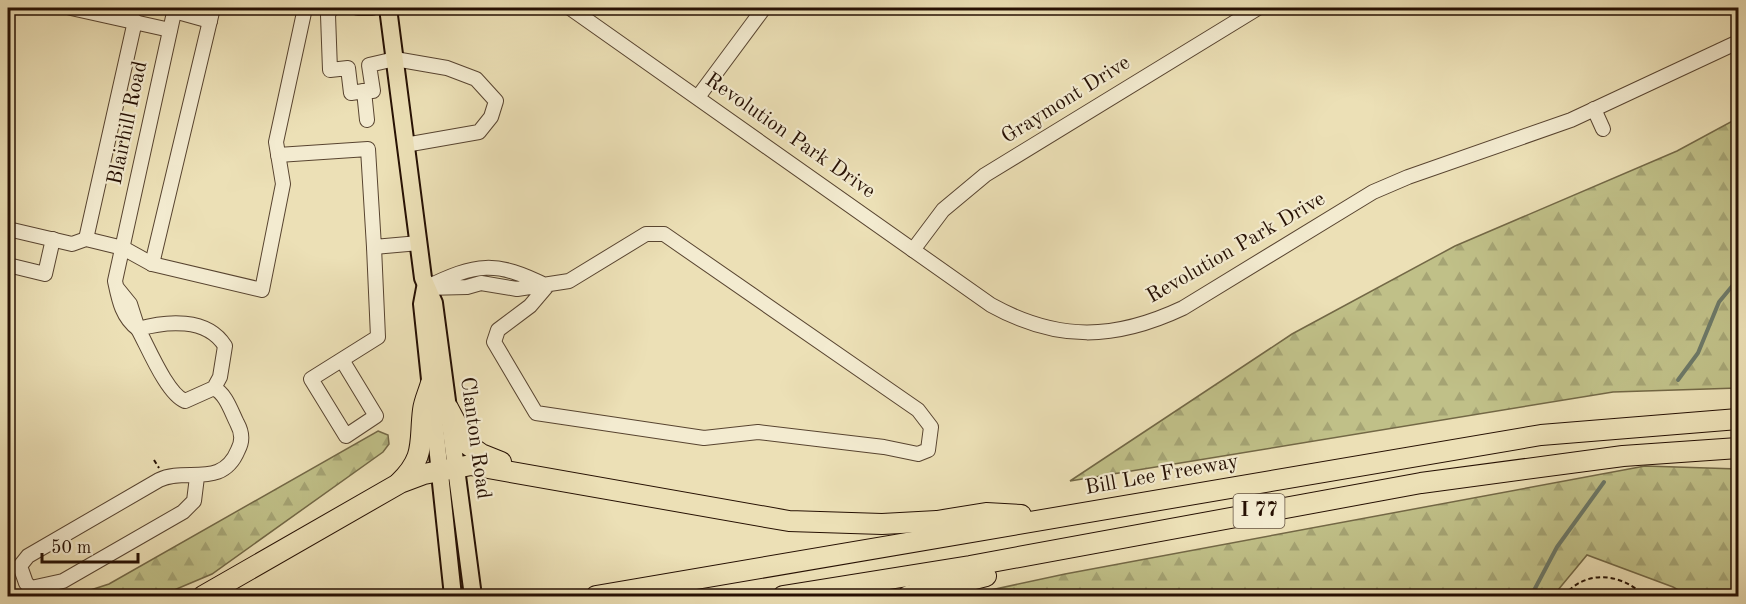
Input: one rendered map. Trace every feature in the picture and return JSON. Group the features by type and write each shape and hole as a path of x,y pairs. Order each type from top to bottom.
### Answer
{"highway":[{"path":"395,486 412,468 421,447 423,410 431,383"},
{"path":"448,408 467,444 481,454 509,465 512,471"},
{"name":"Bill Lee Freeway","path":"596,597 1541,435 1738,418"},
{"name":"I 77","path":"783,597 1519,468 1623,456 1738,448"},
{"path":"202,597 395,486 416,477 475,465 507,473 512,471 689,505 789,521 882,524 937,521 986,513 1060,517"},
{"path":"908,597 1020,569 1136,534"}],"main road":[{"name":"Clanton Road","path":"388,8 425,288 422,304 431,383 473,597"},
{"name":"Clanton Road","path":"425,288 434,303 448,408 450,579 453,597"}],"street":[{"path":"71,8 170,30"},
{"path":"8,229 72,244 86,239 123,248 152,264 262,290 283,184 276,141 304,8"},
{"path":"331,8 328,15 330,70 348,68 351,93 373,91 369,65 395,59 447,68 476,79 496,101 491,117 479,132 405,145"},
{"path":"358,8 372,8"},
{"name":"Revolution Park Drive","path":"570,8 991,305 1023,321 1073,333 1125,330 1160,319 1183,308 1373,192 1408,177 1525,138 1594,109 1738,42"},
{"path":"698,97 764,8"},
{"name":"Graymont Drive","path":"914,250 943,210 985,175 1258,8"},
{"path":"152,264 211,14 175,9"},
{"name":"Blairhill Road","path":"138,329 131,324 120,306 115,281 175,9"},
{"path":"86,239 135,21"},
{"path":"364,91 367,120"},
{"path":"1594,109 1603,129"},
{"path":"278,155 368,149 378,337 311,379 346,436 376,416 342,360"},
{"path":"425,288 454,274 481,267 519,271 547,286 569,281 646,234 664,234 918,410 931,427 928,450 918,454 885,447 758,432 704,438 536,413 494,342 498,330 530,306 547,286"},
{"path":"8,265 45,273 53,239"},
{"path":"374,247 419,243"},
{"path":"164,322 186,324 215,333 225,346 220,377 214,388 186,401 180,399 170,388 138,329 164,322"},
{"path":"197,477 194,501 183,512 63,581 31,588 26,583 20,566 28,556 165,478 197,477 224,468 232,461 241,444 240,428 223,396 214,388"}],"path":[{"path":"1564,597 1570,589 1591,578 1617,578 1636,588 1644,597"}],"green space":[{"path":"1738,118 1738,388 1613,392 1070,481 1292,334 1455,246 1677,151"},
{"path":"378,431 388,435 389,444 383,452 212,574 160,596 72,596 109,584"},
{"path":"1645,466 1738,469 1738,596 1689,596 1673,587 1587,555 1553,596 963,596 1065,574"}],"waterway":[{"path":"1678,380 1698,353 1719,302 1738,279"},
{"path":"1531,596 1557,547 1604,482"}]}
